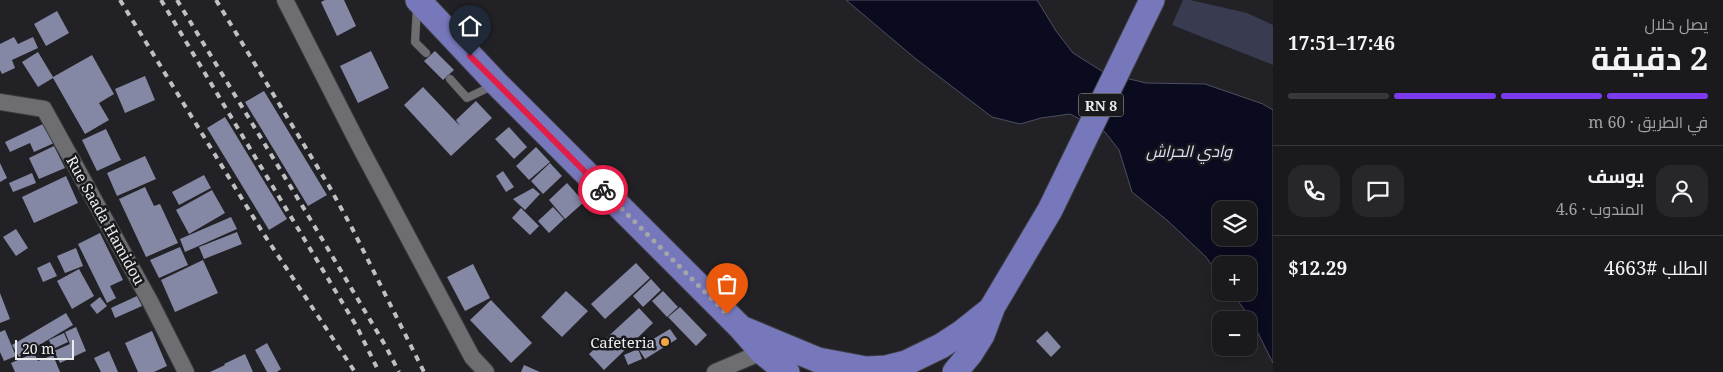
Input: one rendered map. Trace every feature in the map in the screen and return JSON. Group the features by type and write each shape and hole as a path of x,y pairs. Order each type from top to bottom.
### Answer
{"main road":[{"name":"RN 8","path":"417,0 497,84 741,328 762,352 787,372"},
{"name":"RN 8","path":"956,371 982,335 993,306 1050,210 1152,0"},
{"name":"RN 8","path":"741,328 818,360 876,370 906,363 941,346 961,333 993,306"}],"street":[{"path":"285,0 360,147 472,357 486,372"},
{"name":"Rue Saada Hamidou","path":"0,102 44,109 151,303 186,372"},
{"path":"715,372 762,352"}],"lane":[{"path":"417,0 415,42 426,53"},
{"path":"450,79 467,98 497,84"}],"shaded area":[{"path":"1183,0 1247,13 1273,25 1273,65 1172,25"}],"water":[{"name":"وادي الحراش","path":"846,0 1037,0 1056,31 1073,53 1105,73 1146,83 1205,84 1263,104 1273,110 1273,363 1257,331 1257,311 1246,311 1238,301 1257,301 1257,256 1212,256 1212,265 1206,257 1168,221 1132,192 1119,150 1105,132 1070,114 1041,118 1020,124 992,117 916,59"}],"building":[{"path":"325,0 344,0 356,26 337,36 321,2"},
{"path":"57,11 69,33 46,46 34,24"},
{"path":"14,37 18,44 33,37 38,48 12,60 15,68 2,74 0,70 0,44"},
{"path":"371,51 389,88 358,103 340,66"},
{"path":"435,51 454,70 443,80 424,61"},
{"path":"38,52 53,77 92,55 114,94 99,103 109,120 85,134 53,78 38,87 22,62"},
{"path":"145,76 155,100 125,113 115,89"},
{"path":"423,87 460,126 456,120 476,101 492,118 451,156 404,105"},
{"path":"264,91 327,195 308,206 245,102"},
{"path":"225,117 287,219 269,230 207,128"},
{"path":"45,123 54,143 34,152 30,143 10,152 5,142"},
{"path":"509,127 527,147 514,159 495,139"},
{"path":"106,129 121,160 97,171 82,140"},
{"path":"54,146 65,168 39,179 29,158"},
{"path":"536,147 550,162 529,180 516,166"},
{"path":"145,156 156,179 117,196 107,173"},
{"path":"0,163 7,178 0,182"},
{"path":"550,163 562,176 543,194 531,181"},
{"path":"503,171 514,187 506,192 496,176"},
{"path":"32,173 36,183 13,192 9,183"},
{"path":"204,175 211,188 179,205 172,192"},
{"path":"66,176 78,203 34,223 22,197"},
{"path":"567,183 584,202 565,219 549,200"},
{"path":"145,187 154,206 160,204 178,243 146,257 119,199"},
{"path":"533,188 540,194 525,210 513,199"},
{"path":"212,190 225,213 189,234 176,210"},
{"path":"553,207 564,219 549,233 538,221"},
{"path":"521,208 539,226 530,235 512,218"},
{"path":"231,217 237,229 185,252 180,239"},
{"path":"16,229 28,248 16,256 3,237"},
{"path":"237,232 242,244 204,259 199,247"},
{"path":"100,233 123,280 110,286 116,298 107,303 78,244"},
{"path":"180,247 188,265 159,278 150,260"},
{"path":"76,248 83,266 65,273 57,256"},
{"path":"203,260 218,293 175,312 161,280"},
{"path":"50,262 57,276 43,282 37,268"},
{"path":"636,263 650,278 605,319 591,304"},
{"path":"473,264 490,298 465,311 447,277"},
{"path":"79,269 94,296 72,309 57,281"},
{"path":"651,279 661,290 643,307 633,296"},
{"path":"566,291 588,311 562,337 541,317"},
{"path":"663,291 678,307 667,317 652,301"},
{"path":"0,293 10,319 0,323"},
{"path":"137,296 142,306 115,318 111,308"},
{"path":"100,297 107,306 97,314 90,305"},
{"path":"491,300 532,343 511,363 470,320"},
{"path":"680,307 707,335 696,346 668,317"},
{"path":"639,308 653,323 604,370 589,354"},
{"path":"66,313 73,325 19,357 12,345"},
{"path":"76,327 86,351 60,363 54,351 70,344 65,332"},
{"path":"670,329 677,339 645,359 638,348"},
{"path":"5,330 16,356 4,361 0,352 0,332"},
{"path":"152,331 167,366 154,372 138,372 125,343"},
{"path":"1047,331 1061,347 1051,357 1036,341"},
{"path":"64,333 68,342 53,349 49,340"},
{"path":"267,343 281,369 277,372 267,372 255,350"},
{"path":"638,349 642,359 628,365 624,355"},
{"path":"109,351 118,372 101,372 94,358"},
{"path":"34,353 38,361 53,355 60,372 15,372 11,363"},
{"path":"245,354 253,372 210,372 224,364"},
{"path":"524,365 540,372 521,372"}],"railway":[{"path":"120,0 263,233 355,372"},
{"path":"161,0 357,327 379,372"},
{"path":"177,0 306,212 399,372"},
{"path":"216,0 329,186 424,372"}],"way so far":[{"path":"603,190 727,314"}],"place":[{"name":"Cafeteria","path":"665,342"}],"route":[{"path":"470,56 603,190"}]}
